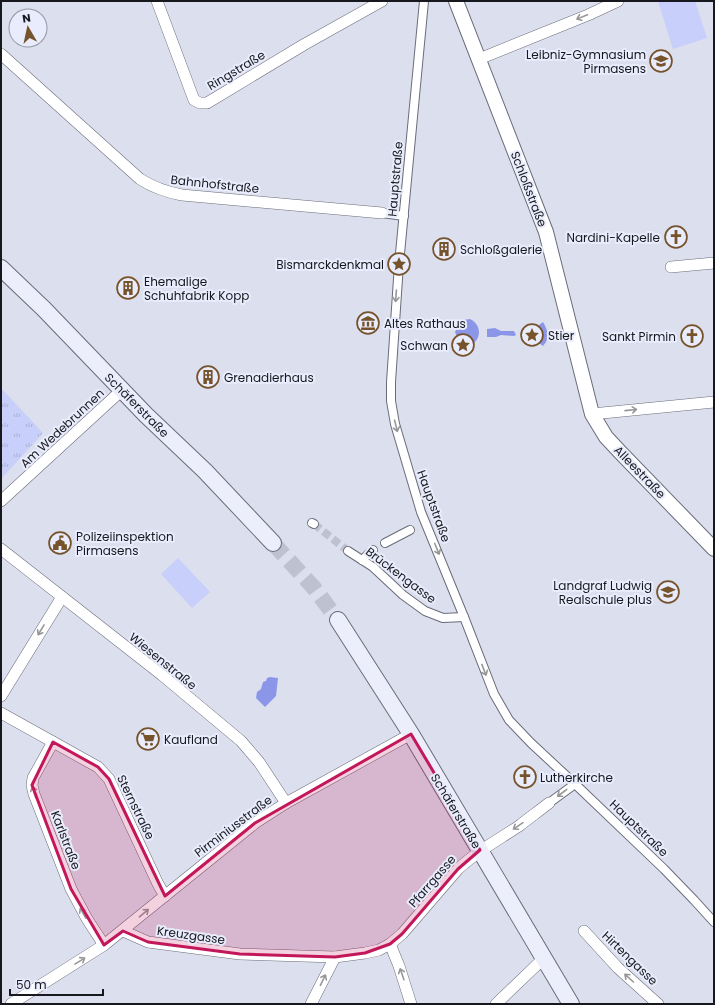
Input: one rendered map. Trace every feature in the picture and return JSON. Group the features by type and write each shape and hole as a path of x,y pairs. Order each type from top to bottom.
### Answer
{"main road":[{"name":"Schäferstraße","path":"1,268 44,309 146,415 205,471 273,543"},
{"name":"Schäferstraße","path":"338,620 411,734 571,1004"}],"street":[{"name":"Ringstraße","path":"157,1 194,100 200,103 207,103 305,44 382,1"},
{"name":"Hauptstraße","path":"424,1 398,271 391,382 391,401 394,424 421,512 494,694 509,720 531,743 664,869 714,922"},
{"name":"Schloßstraße","path":"456,1 546,232 584,384"},
{"path":"479,59 588,15 618,1"},
{"name":"Bahnhofstraße","path":"1,54 140,179 165,192 182,195 404,216"},
{"path":"670,267 714,263"},
{"name":"Alleestraße","path":"584,384 592,414 606,437 714,549"},
{"name":"Am Wedebrunnen","path":"1,502 122,390"},
{"path":"592,414 714,402"},
{"path":"385,543 410,530"},
{"path":"362,560 373,550"},
{"name":"Wiesenstraße","path":"4,552 162,675 241,741 258,762 286,803"},
{"name":"Brückengasse","path":"348,552 373,567 403,595 425,611 443,618 464,617"},
{"path":"1,696 62,597"},
{"name":"Sternstraße","path":"1,713 98,767 109,779 165,896"},
{"name":"Pirminiusstraße","path":"123,931 255,823 286,803 411,734"},
{"name":"Karlstraße","path":"53,742 33,778 32,785 34,794 71,889 104,946"},
{"name":"Pfarrgasse","path":"390,944 402,934 458,869 480,850 519,826 575,784"},
{"path":"11,1004 104,946 123,931"},
{"name":"Kreuzgasse","path":"123,931 148,942 240,954 335,957 379,950 390,944"},
{"name":"Hirtengasse","path":"584,931 618,968 658,1004"},
{"path":"390,944 402,974 411,1004"},
{"path":"311,1004 335,957"},
{"path":"496,1004 544,958"}],"highlighted area":[{"path":"411,734 480,850 458,869 402,934 390,944 365,953 335,957 240,954 148,942 123,931 104,945 71,889 32,785 53,742 98,767 109,779 165,896 255,823"}],"green space":[{"path":"658,1 695,1 707,38 673,49"},
{"path":"1,388 43,433 1,479"},
{"path":"178,558 210,592 192,608 161,574"}],"water":[{"path":"470,319 478,327 478,336 473,344 462,347 461,339 457,337 455,332 457,328 461,326 463,320"},
{"path":"543,322 548,334 547,340 543,346 531,337 526,337 525,334"},
{"path":"495,328 501,331 514,331 516,335 487,337 487,329"},
{"path":"270,677 278,678 276,696 265,707 256,698 257,692 261,689 263,682"}],"tunnel":[{"path":"314,524 348,551"},
{"path":"273,543 314,588 338,620"}],"place":[{"name":"Leibniz-Gymnasium Pirmasens","path":"661,61"},
{"name":"Nardini-Kapelle","path":"676,237"},
{"name":"Schloßgalerie","path":"444,249"},
{"name":"Bismarckdenkmal","path":"399,264"},
{"name":"Ehemalige Schuhfabrik Kopp","path":"128,288"},
{"name":"Altes Rathaus","path":"368,323"},
{"name":"Stier","path":"532,335"},
{"name":"Sankt Pirmin","path":"692,336"},
{"name":"Schwan","path":"463,345"},
{"name":"Grenadierhaus","path":"208,377"},
{"name":"Polizeiinspektion Pirmasens","path":"60,543"},
{"name":"Landgraf Ludwig Realschule plus","path":"668,592"},
{"name":"Kaufland","path":"148,739"},
{"name":"Lutherkirche","path":"525,777"}]}
